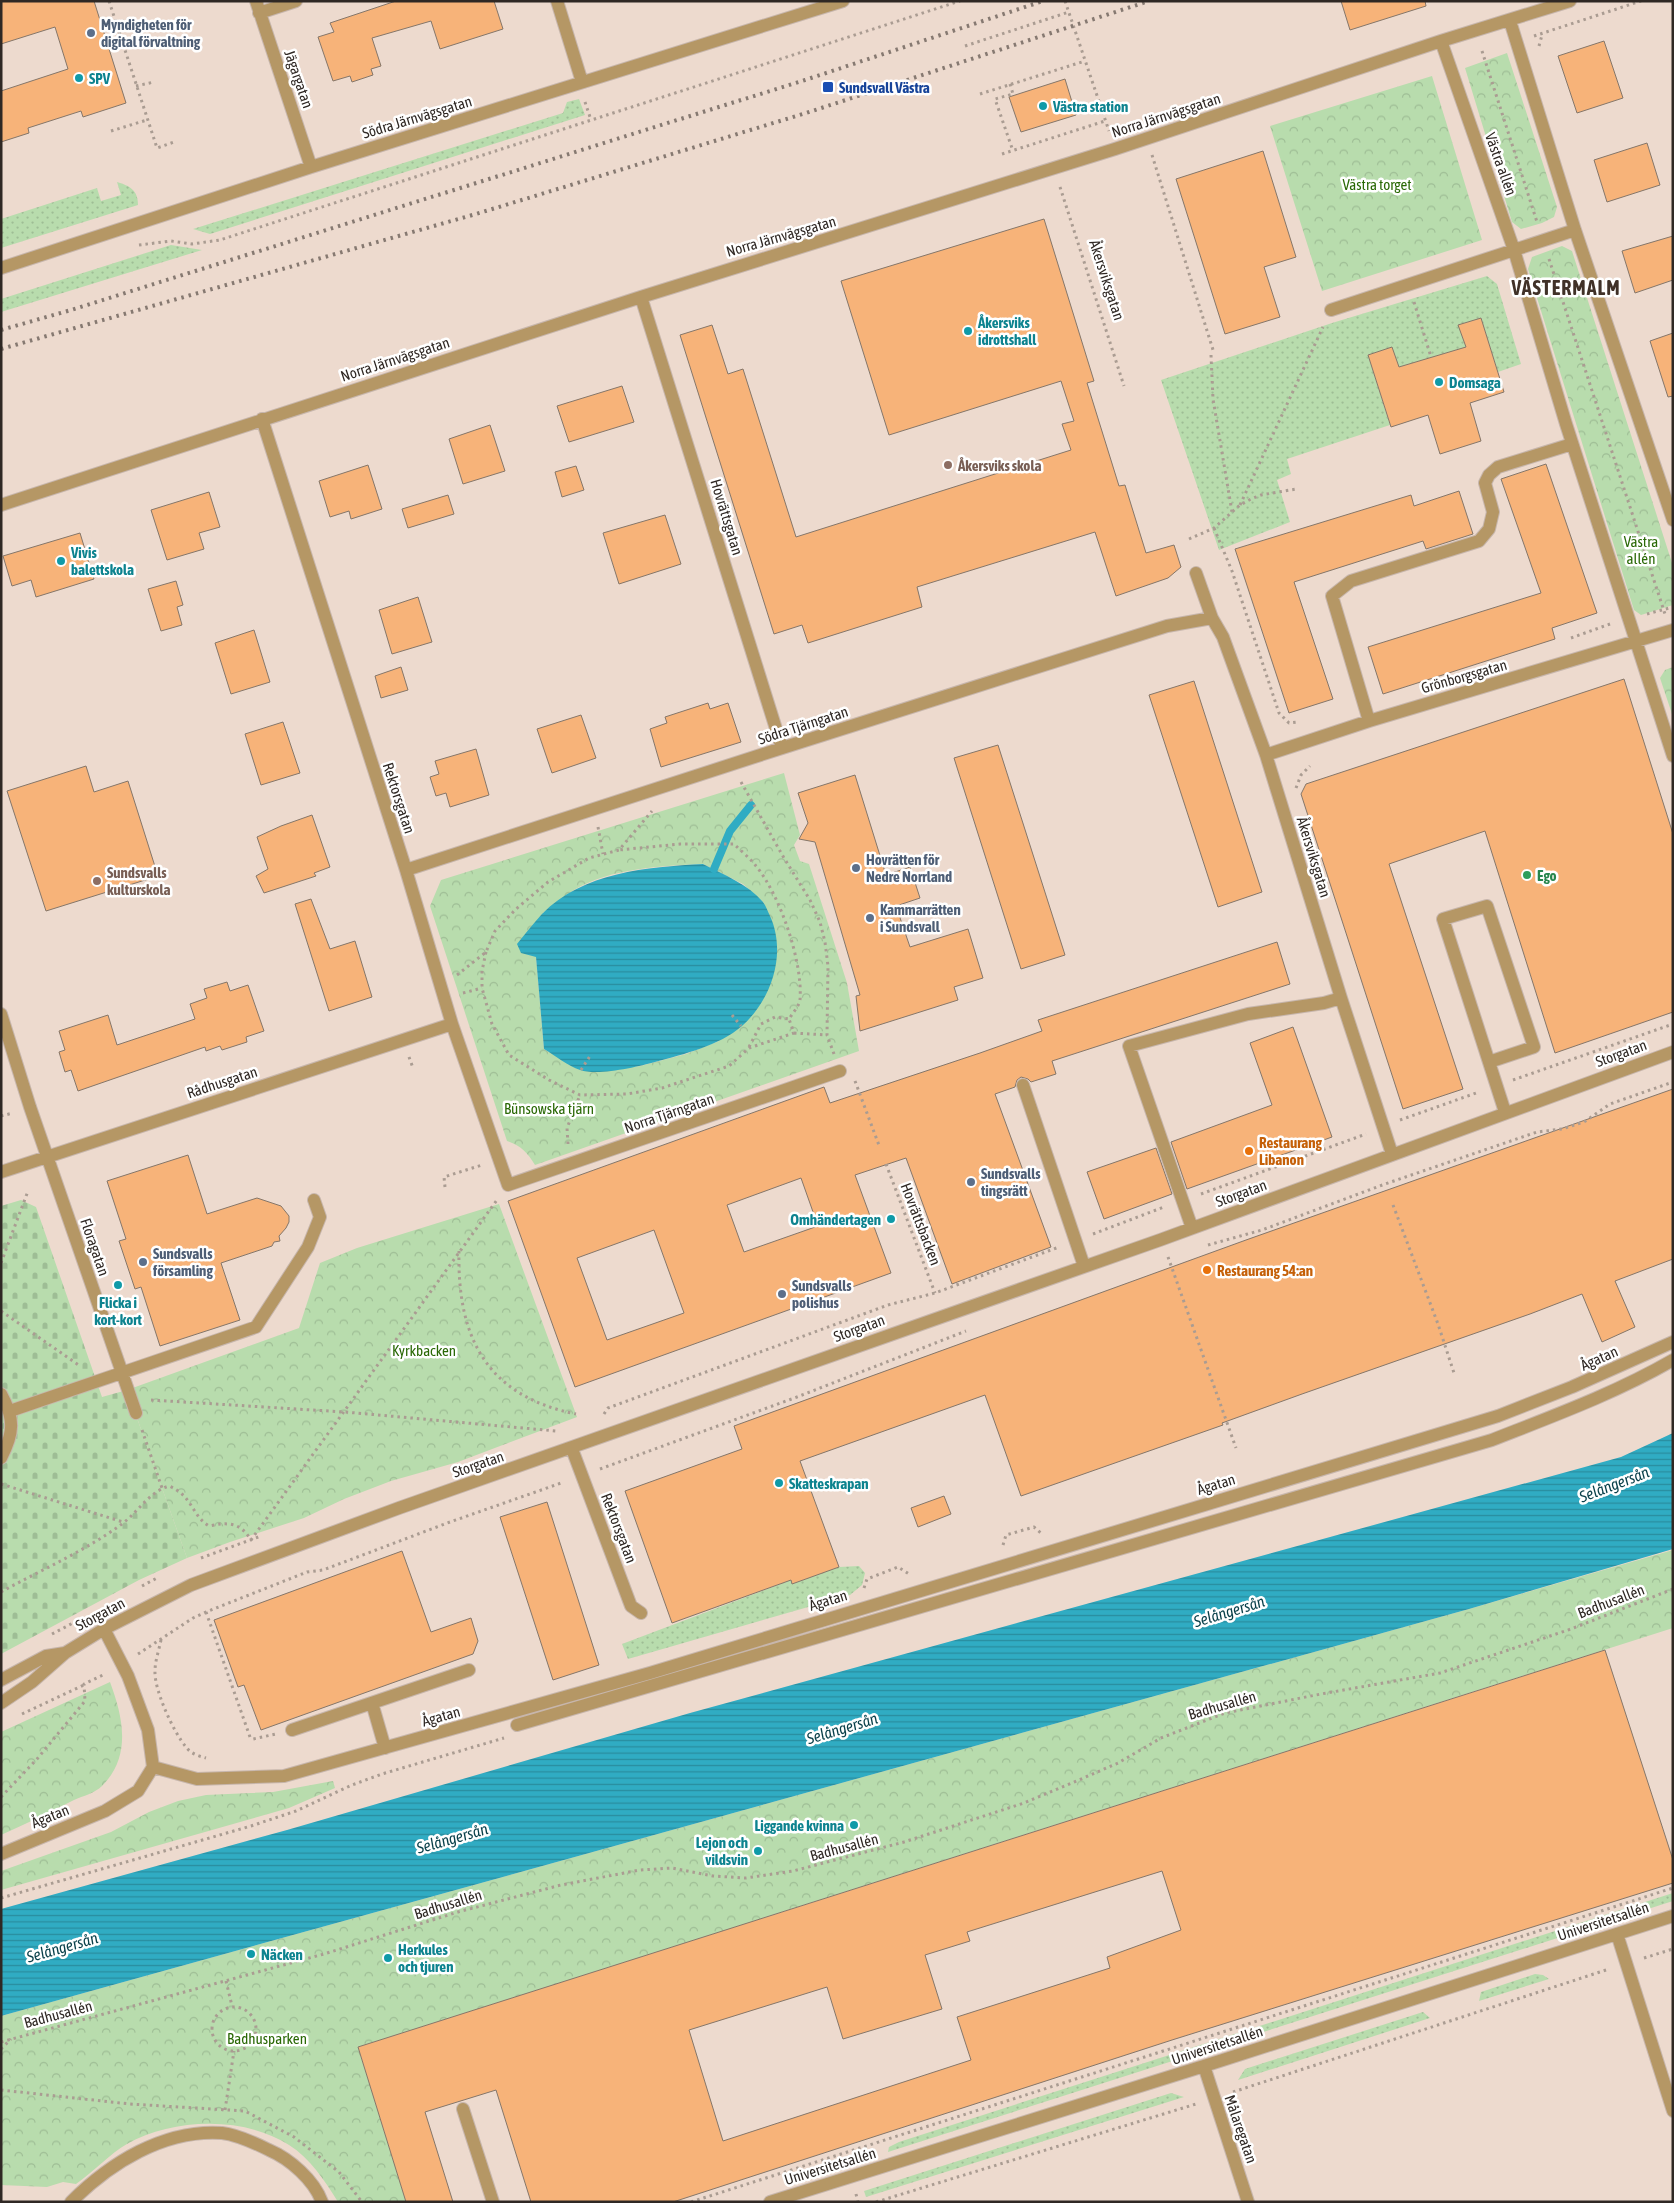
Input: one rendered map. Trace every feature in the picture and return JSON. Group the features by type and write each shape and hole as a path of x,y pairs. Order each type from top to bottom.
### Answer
{"street":[{"path":"258,7 296,1"},
{"path":"557,1 582,82"},
{"name":"Södra Järnvägsgatan","path":"1,268 311,167 843,1"},
{"name":"Norra Järnvägsgatan","path":"1,504 640,296 1115,149 1441,41 1570,1"},
{"name":"Jägargatan","path":"258,7 311,167"},
{"path":"1510,21 1575,230 1673,520"},
{"name":"Västra allén","path":"1441,41 1514,250 1572,444 1673,756"},
{"path":"1331,310 1575,230"},
{"name":"Hovrättsgatan","path":"640,296 782,748"},
{"name":"Rektorsgatan","path":"262,419 406,870 452,1024 508,1185"},
{"path":"1369,721 1332,596 1351,580 1479,541 1490,529 1493,512 1485,482 1488,475 1498,467 1572,444"},
{"name":"Åkersviksgatan","path":"1196,573 1212,618 1223,637 1266,755 1340,998 1392,1154"},
{"name":"Södra Tjärngatan","path":"406,870 1167,626 1212,618"},
{"name":"Grönborgsgatan","path":"1266,755 1369,721 1672,630"},
{"path":"1489,1062 1534,1047 1487,906 1443,919 1489,1062 1506,1112"},
{"path":"1192,1228 1181,1201 1129,1046 1248,1014 1324,1003 1340,998"},
{"name":"Floragatan","path":"1,1014 136,1413"},
{"name":"Rådhusgatan","path":"1,1172 452,1024"},
{"name":"Storgatan","path":"1,1703 32,1682 65,1652 104,1629 191,1585 399,1508 572,1449 1192,1228 1673,1052"},
{"name":"Norra Tjärngatan","path":"508,1185 574,1164 840,1071"},
{"path":"1023,1085 1084,1266"},
{"path":"10,1412 256,1326 308,1248 320,1217 314,1200"},
{"name":"Ågatan","path":"1,1854 105,1811 138,1791 153,1767 196,1780 284,1776 385,1748 650,1673 784,1630 1498,1416 1572,1387 1673,1342"},
{"path":"1646,1355 1654,1371"},
{"path":"517,1725 1492,1440 1572,1408 1654,1371 1673,1360"},
{"path":"1,1394 10,1412 10,1440 1,1458"},
{"name":"Rektorsgatan","path":"572,1449 631,1606 641,1613"},
{"path":"104,1629 123,1664 148,1730 153,1767"},
{"name":"Storgatan","path":"1,1680 46,1656 65,1652"},
{"path":"292,1730 469,1670"},
{"path":"372,1703 385,1748"},
{"name":"Universitetsallén","path":"770,2202 790,2199 1673,1916"},
{"path":"1617,1934 1673,2111"},
{"name":"Målaregatan","path":"1204,2066 1248,2202"},
{"path":"463,2109 493,2202"},
{"path":"70,2202 95,2178 123,2160 155,2144 196,2135 223,2133 249,2140 280,2154 304,2175 319,2194 322,2202"}],"path":[{"path":"109,1 157,148 174,142"},
{"path":"133,246 171,241 192,244 220,240 960,1"},
{"path":"1065,1 1115,149"},
{"path":"965,46 1069,12"},
{"path":"116,24 132,18"},
{"path":"1482,51 1663,610 1672,630"},
{"path":"980,94 1086,61"},
{"path":"136,86 154,82"},
{"path":"1010,84 1013,94 995,99 1013,151"},
{"path":"110,131 147,120"},
{"path":"1002,154 1105,120"},
{"path":"1152,154 1212,354 1213,400 1232,512"},
{"name":"Åkersviksgatan","path":"1059,185 1124,386"},
{"path":"1414,304 1431,357"},
{"path":"1240,505 1331,310"},
{"path":"1189,539 1214,528 1240,505 1261,495 1296,490"},
{"path":"1214,528 1232,571 1279,714 1289,723 1295,723"},
{"path":"1629,618 1673,607"},
{"path":"741,782 810,900 820,922 828,966 827,1035 840,1071"},
{"path":"619,850 652,810"},
{"path":"598,827 604,854"},
{"path":"680,844 734,844 757,867 775,898 788,927 796,961 800,1001 789,1020 775,1017 761,1024 749,1048 729,1066 662,1088 627,1094 580,1095 549,1080 509,1056 492,1024 482,988 482,971 486,952 495,931 516,908 548,882 588,858 619,850 680,844"},
{"path":"451,979 486,952"},
{"path":"455,995 482,988"},
{"path":"732,1015 741,1026"},
{"path":"789,1020 794,1033"},
{"path":"600,1422 608,1408 888,1305 935,1292 1497,1086 1673,1024"},
{"path":"749,1048 794,1033 827,1035"},
{"path":"581,1070 590,1056"},
{"path":"853,1076 880,1148"},
{"path":"1205,1246 1262,1230 1385,1184 1537,1132 1562,1129 1584,1122 1610,1104 1673,1082"},
{"path":"574,1164 567,1142 567,1128 580,1095"},
{"path":"445,1187 444,1177 499,1160"},
{"name":"Hovrättsbacken","path":"886,1164 935,1292"},
{"path":"1,1592 92,1543 124,1523 136,1509 162,1488 169,1486 185,1495 204,1523 209,1526 223,1523 234,1525 244,1529 251,1540 508,1185"},
{"path":"1,1263 28,1191"},
{"path":"1392,1205 1438,1324 1454,1373"},
{"path":"460,1250 458,1284 468,1326 484,1360 500,1380 525,1398 552,1409 576,1414"},
{"path":"1162,1258 1177,1254"},
{"path":"1167,1257 1236,1448"},
{"path":"1,1311 100,1380"},
{"path":"14,1718 123,1664 193,1618 206,1612 307,1572 323,1570 450,1522 797,1397 967,1331"},
{"path":"131,1399 182,1400 345,1412 556,1431"},
{"path":"136,1413 162,1488"},
{"path":"1,1484 124,1523"},
{"path":"999,1550 1006,1535 1034,1527 1046,1536"},
{"path":"862,1590 867,1579 898,1568 912,1576"},
{"name":"Badhusallén","path":"1,2042 324,1954 458,1912 561,1885 640,1870 672,1868 713,1876 746,1878 793,1872 896,1845 1024,1803 1072,1784 1118,1764 1161,1738 1218,1716 1321,1694 1440,1673 1572,1629 1666,1592 1673,1591"},
{"path":"206,1612 250,1737 253,1739 292,1730"},
{"path":"161,1640 155,1671 157,1686 178,1736 187,1749 197,1755 212,1759"},
{"path":"1,1797 38,1759 84,1701 84,1684"},
{"path":"1,1898 229,1833"},
{"path":"691,2202 1673,1888"},
{"path":"876,2202 1213,2098 1673,1949"},
{"path":"226,1981 232,2006"},
{"path":"232,2006 247,2010 256,2025 254,2038 250,2045 234,2051 227,2050 218,2044 211,2030 217,2014 222,2009 232,2006"},
{"path":"1,2049 12,2039"},
{"path":"225,2116 234,2051"}],"green space":[{"path":"1507,53 1557,207 1554,217 1542,223 1521,229 1512,222 1465,68"},
{"name":"Västra torget","path":"1432,76 1482,240 1322,291 1270,126"},
{"path":"579,99 585,115 210,234 193,229 563,113 567,102"},
{"path":"117,182 126,185 135,192 138,205 1,248 1,219 97,188 101,201 121,195"},
{"path":"171,245 202,250 1,312 1,299"},
{"name":"Västra allén","path":"1562,246 1572,251 1673,566 1673,605 1641,615 1634,610 1528,269 1532,257"},
{"path":"1487,276 1497,284 1521,364 1498,372 1481,318 1459,325 1466,347 1399,367 1392,348 1368,355 1390,425 1287,459 1291,474 1277,480 1290,522 1219,550 1161,380 1332,323"},
{"path":"1673,667 1673,717 1660,678 1665,670"},
{"name":"Bünsowska tjärn","path":"784,773 800,835 794,845 800,861 809,864 847,983 859,1051 535,1165 523,1150 507,1141 430,906 441,880","holes":["703,864 743,884 764,903 719,1041 686,1054 640,1066 599,1071 581,1070 544,1049 536,956 543,913 574,890 588,883 637,869"]},
{"path":"21,1200 36,1207 102,1397 127,1390 187,1558 139,1580 1,1654 1,1206"},
{"name":"Kyrkbacken","path":"499,1204 577,1417 458,1462 391,1481 344,1499 304,1518 187,1558 127,1390 299,1328 320,1263 357,1248"},
{"name":"Badhusparken","path":"1673,1550 1673,1628 358,2047 406,2202 338,2202 304,2156 289,2145 251,2129 230,2125 208,2124 187,2125 145,2135 108,2157 76,2184 63,2182 47,2187 1,2185 1,2016 1469,1609"},
{"path":"859,1566 865,1573 862,1585 850,1595 628,1659 622,1644 791,1580 792,1584 839,1567"},
{"path":"110,1682 121,1722 122,1736 118,1762 111,1774 96,1791 1,1835 1,1732"},
{"path":"333,1781 335,1788 289,1808 1,1890 1,1871 111,1832 149,1812 178,1801 206,1795 273,1792"},
{"path":"1673,1893 1673,1901 888,2152 889,2147 899,2142"},
{"path":"1535,1974 1543,1975 1549,1979 1479,2001 1481,1992"},
{"path":"1423,2012 1430,2018 1238,2080 1245,2069"},
{"path":"1171,2093 1184,2097 866,2197 864,2191"}],"water":[{"name":"Bünsowska tjärn","path":"703,864 735,880 757,896 765,905 775,930 777,960 774,975 769,989 753,1015 733,1033 712,1044 666,1059 618,1070 588,1072 580,1070 544,1049 536,957 521,953 517,944 535,922 558,900 596,881 638,870"},
{"name":"Selångersån","path":"1673,1433 1673,1549 1469,1609 1,2016 1,1909 287,1830 690,1713 1621,1457"}],"building":[{"name":"SPV","path":"1,1 94,1 126,103 83,117 81,111 28,128 29,133 1,142 1,91 68,69 55,27 1,44"},
{"path":"396,1 494,1 503,29 440,49 431,21 372,38 381,66 371,69 373,75 352,82 350,76 333,81 318,37 334,32 330,23"},
{"path":"1341,1 1425,1 1426,6 1350,30"},
{"path":"1604,41 1623,98 1577,113 1558,56"},
{"name":"Västra station","path":"1065,79 1076,115 1021,132 1009,97"},
{"path":"1647,143 1660,185 1607,202 1594,160"},
{"path":"1263,151 1296,257 1264,267 1280,317 1225,334 1176,179"},
{"path":"1044,219 1094,381 1087,383 1119,486 1125,485 1146,553 1174,545 1181,567 1168,578 1116,596 1095,532 917,587 922,607 808,643 802,625 774,634 680,335 712,325 728,374 743,369 796,537 1071,450 1062,424 1074,421 1061,381 889,435 841,281"},
{"path":"1673,236 1673,280 1635,293 1622,251"},
{"name":"Domsaga","path":"1481,318 1504,392 1470,403 1481,441 1440,454 1428,415 1391,427 1368,355 1392,347 1399,367 1466,347 1458,325"},
{"path":"1673,333 1673,396 1668,397 1650,341"},
{"path":"622,386 634,422 569,442 557,406"},
{"path":"490,425 505,471 463,484 449,439"},
{"path":"1546,464 1597,613 1552,628 1555,639 1383,694 1368,647 1541,593 1501,479"},
{"path":"368,465 382,509 351,519 349,511 330,517 319,481"},
{"path":"576,466 584,490 562,497 555,472"},
{"path":"1459,491 1473,534 1426,549 1423,541 1294,582 1333,699 1289,713 1235,549 1411,495 1414,506"},
{"path":"209,492 220,527 199,533 204,549 167,560 151,510"},
{"path":"448,495 454,514 408,528 402,509"},
{"path":"665,515 681,564 619,584 603,533"},
{"name":"Vivis balettskola","path":"80,533 94,579 36,597 31,580 12,586 3,556"},
{"path":"176,581 183,605 177,607 182,625 161,631 148,589"},
{"path":"418,597 432,642 392,654 379,610"},
{"path":"254,630 270,682 231,694 215,643"},
{"path":"401,667 408,690 381,698 375,676"},
{"path":"1624,679 1673,834 1673,1012 1555,1053 1485,831 1389,864 1463,1089 1403,1109 1301,794 1306,784"},
{"path":"1194,681 1262,892 1218,907 1149,695"},
{"path":"708,703 710,709 728,703 741,742 661,767 650,729 667,723 665,717"},
{"path":"581,715 596,758 552,773 537,729"},
{"path":"283,722 300,773 261,785 245,734"},
{"path":"998,745 1065,955 1021,969 954,758"},
{"path":"476,749 489,795 450,807 446,793 436,796 430,777 439,774 435,761"},
{"path":"86,766 94,792 128,781 158,876 46,911 7,791"},
{"path":"855,775 886,875 910,867 920,898 896,906 910,947 968,929 983,978 954,987 958,1000 860,1031 856,996 860,995 815,842 799,839 808,823 798,793"},
{"path":"312,815 330,867 314,873 316,876 264,893 256,876 268,869 257,837"},
{"path":"311,899 330,949 355,941 372,997 329,1011 295,904"},
{"path":"1277,942 1290,984 1052,1061 1056,1074 1031,1082 1021,1077 1017,1080 1015,1087 995,1094 1051,1247 952,1284 906,1158 855,1175 891,1273 575,1387 508,1201 824,1087 830,1103 980,1053 1042,1031 1038,1020","holes":["801,1178 818,1226 744,1252 727,1205","654,1230 684,1313 607,1340 577,1258"]},
{"path":"227,982 230,991 248,985 264,1031 246,1037 247,1042 222,1050 220,1046 206,1051 205,1047 78,1091 71,1070 65,1072 59,1052 65,1050 59,1031 108,1015 117,1045 195,1019 190,1004 207,998 204,989"},
{"path":"1293,1027 1332,1137 1187,1189 1171,1142 1272,1105 1250,1043"},
{"path":"1673,1089 1673,1259 1615,1281 1635,1327 1602,1342 1582,1294 1222,1423 1223,1425 1021,1496 985,1395 800,1461 839,1567 792,1584 791,1580 672,1623 625,1491 742,1449 734,1426 1246,1240"},
{"path":"1156,1148 1172,1194 1104,1219 1087,1172"},
{"path":"188,1155 207,1214 257,1198 281,1206 289,1216 289,1222 279,1236 280,1241 274,1242 272,1246 221,1263 240,1320 160,1346 141,1287 135,1289 119,1241 126,1239 107,1181"},
{"path":"944,1496 951,1514 918,1527 911,1508"},
{"path":"547,1502 599,1665 553,1680 500,1517"},
{"path":"402,1551 431,1632 471,1618 478,1641 473,1654 261,1730 244,1685 238,1687 214,1620"},
{"path":"1605,1650 1673,1860 1673,1883 1172,2040 673,2202 531,2202 496,2090 425,2112 453,2202 406,2202 358,2047","holes":["1162,1871 1181,1930 1107,1957 1110,1968 957,2017 971,2060 723,2141 689,2030 827,1987 843,2039 942,2009 925,1955 970,1941 967,1932"]}],"waterway":[{"path":"714,869 730,831 751,805"}],"railway":[{"path":"1,330 71,310 805,80 1043,1"},
{"path":"1,349 476,214 806,113 1149,1"}],"place":[{"name":"Myndigheten för digital förvaltning","path":"91,33"},
{"name":"SPV","path":"79,78"},
{"name":"Sundsvall Västra","path":"828,87"},
{"name":"Västra station","path":"1043,106"},
{"name":"Åkersviks idrottshall","path":"968,331"},
{"name":"Domsaga","path":"1439,382"},
{"name":"Åkersviks skola","path":"948,465"},
{"name":"Vivis balettskola","path":"61,561"},
{"name":"Hovrätten för Nedre Norrland","path":"856,868"},
{"name":"Ego","path":"1527,875"},
{"name":"Sundsvalls kulturskola","path":"97,881"},
{"name":"Kammarrätten i Sundsvall","path":"870,918"},
{"name":"Restaurang Libanon","path":"1249,1151"},
{"name":"Sundsvalls tingsrätt","path":"971,1182"},
{"name":"Omhändertagen","path":"891,1219"},
{"name":"Sundsvalls församling","path":"143,1262"},
{"name":"Restaurang 54:an","path":"1207,1270"},
{"name":"Flicka i kort-kort","path":"118,1285"},
{"name":"Sundsvalls polishus","path":"782,1294"},
{"name":"Skatteskrapan","path":"779,1483"},
{"name":"Liggande kvinna","path":"854,1825"},
{"name":"Lejon och vildsvin","path":"758,1851"},
{"name":"Näcken","path":"251,1954"},
{"name":"Herkules och tjuren","path":"388,1958"}],"district":[{"name":"VÄSTERMALM","path":"1566,287"}]}
